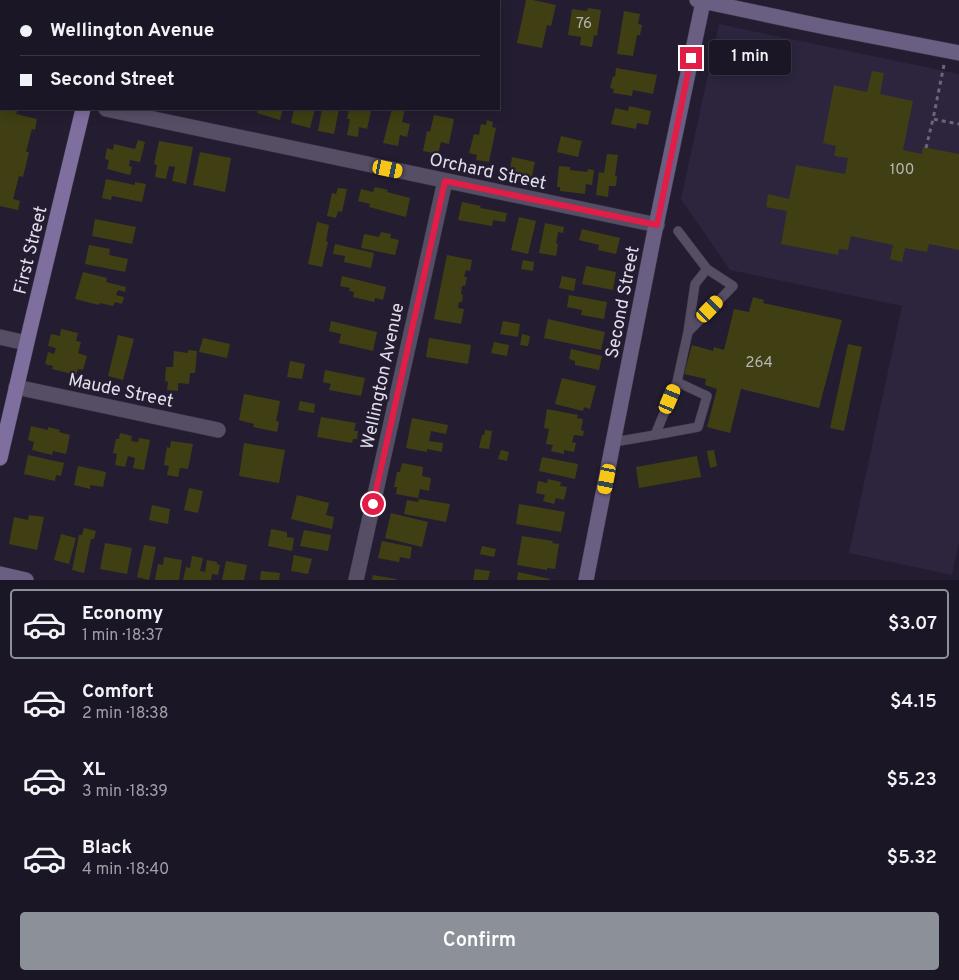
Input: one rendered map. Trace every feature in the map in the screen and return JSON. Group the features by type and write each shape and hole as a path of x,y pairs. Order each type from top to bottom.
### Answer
{"main road":[{"name":"First Street","path":"0,458 83,110"}],"street":[{"path":"700,1 959,53"},
{"name":"Second Street","path":"586,580 700,1"},
{"name":"Orchard Street","path":"111,110 657,225"},
{"name":"Wellington Avenue","path":"356,580 445,181"},
{"path":"0,337 26,343"},
{"name":"Maude Street","path":"16,387 218,430"},
{"path":"0,574 26,580"}],"lane":[{"path":"678,231 707,269 732,286 688,332"},
{"path":"656,435 678,382 695,284 707,269"},
{"path":"614,442 698,427 707,396 678,382"}],"path":[{"path":"926,148 944,64"},
{"path":"933,119 959,124"}],"shaded area":[{"path":"719,24 959,74 959,542 952,575 849,553 902,306 730,270 681,199"}],"building":[{"path":"526,0 556,5 551,26 547,25 542,48 517,43"},
{"path":"588,8 601,10 597,36 594,35 592,47 580,45 581,37 568,35 572,9 587,11"},
{"path":"624,11 640,14 638,24 642,25 640,35 637,35 633,56 617,54"},
{"path":"616,68 657,75 653,94 633,90 632,96 613,93 614,89 610,88 613,76 615,77"},
{"path":"872,71 884,73 880,94 913,101 903,150 922,154 923,147 959,154 959,250 929,244 927,252 905,248 902,262 890,259 893,245 851,236 848,250 839,249 838,255 781,244 787,211 766,207 768,194 789,199 796,165 845,174 848,158 834,156 836,146 823,143 834,85 867,92"},
{"path":"629,106 651,111 648,125 637,123 636,129 611,124 615,108 628,111"},
{"path":"0,110 18,110 16,114 37,119 35,130 32,129 26,152 29,152 23,177 19,176 13,199 20,201 18,210 0,206"},
{"path":"258,110 283,110 280,120 257,113"},
{"path":"294,110 315,110 310,128 291,123"},
{"path":"322,110 339,110 334,134 318,131"},
{"path":"349,110 371,111 367,129 359,127 358,137 347,135 350,119 347,119"},
{"path":"392,110 405,110 402,122 410,124 407,137 400,135 398,146 383,143"},
{"path":"434,115 454,119 449,144 441,142 438,154 423,151 427,131 430,132"},
{"path":"487,120 493,122 492,127 496,128 489,162 476,160 477,155 469,153 474,134 479,135 481,124 486,125"},
{"path":"561,136 582,141 578,157 557,152"},
{"path":"138,140 145,142 140,162 130,160 129,166 132,167 130,175 107,169 109,160 105,159 107,148 113,150 114,144 135,149"},
{"path":"159,141 193,147 186,184 172,181 175,167 169,166 166,179 155,177 157,165 154,164"},
{"path":"200,152 231,158 225,192 193,185"},
{"path":"607,154 618,155 615,176 617,176 616,186 609,186 608,197 596,195 599,172 604,173"},
{"path":"512,157 535,162 531,180 509,176"},
{"path":"559,166 570,167 570,170 587,172 588,169 594,170 592,185 586,184 585,194 560,191 560,187 557,187"},
{"path":"106,179 135,185 135,182 146,184 142,202 112,196 111,200 102,198"},
{"path":"375,187 410,198 406,217 369,207 370,204 358,201 361,189 373,192"},
{"path":"338,188 347,189 342,212 338,211 336,218 327,216 332,193 336,194"},
{"path":"462,202 481,206 480,208 507,213 505,222 493,220 492,226 458,220"},
{"path":"519,217 536,221 528,254 511,250"},
{"path":"95,219 136,227 132,244 92,236"},
{"path":"317,222 329,225 326,241 328,242 322,267 308,264"},
{"path":"545,223 564,227 563,233 558,232 556,256 539,253"},
{"path":"582,229 620,238 616,254 598,250 599,245 579,240"},
{"path":"381,232 391,234 390,238 399,240 395,255 361,248 364,234 379,237"},
{"path":"335,244 374,253 371,268 344,262 345,256 333,254"},
{"path":"89,245 110,249 109,255 128,259 125,272 85,264"},
{"path":"447,255 472,260 470,271 466,270 464,277 467,277 465,286 462,286 462,302 459,302 458,308 464,309 461,324 434,319"},
{"path":"523,260 534,262 533,271 521,269"},
{"path":"586,266 616,272 613,290 582,284"},
{"path":"83,272 107,278 106,282 126,287 125,292 118,290 116,295 124,297 122,304 115,302 113,306 100,303 99,305 75,299"},
{"path":"342,276 386,287 383,300 375,298 374,302 353,297 354,292 349,291 350,288 340,286"},
{"path":"562,276 576,279 574,291 559,288"},
{"path":"569,295 607,302 604,319 581,315 582,310 567,307"},
{"path":"753,297 764,300 763,303 842,320 819,408 741,389 730,433 707,427 717,389 705,385 706,379 684,374 692,345 713,351 714,347 724,350 734,309 749,312"},
{"path":"548,319 605,332 601,350 544,338"},
{"path":"331,321 377,332 373,351 339,343 341,334 329,331"},
{"path":"503,321 520,324 518,337 500,334"},
{"path":"61,329 78,333 76,341 81,342 78,353 87,356 83,370 78,369 76,375 52,369 53,366 45,364 48,352 54,354 56,348 48,346 51,334 60,336"},
{"path":"522,334 530,336 528,346 520,345"},
{"path":"118,335 134,339 123,380 108,376"},
{"path":"203,338 230,344 227,358 199,352"},
{"path":"429,338 471,345 468,364 426,357"},
{"path":"494,342 509,345 507,356 491,353"},
{"path":"848,344 862,347 844,431 830,428"},
{"path":"571,349 602,356 599,370 575,365 575,361 569,359"},
{"path":"188,350 197,351 195,373 190,373 189,384 178,383 178,391 167,390 168,382 165,381 166,367 173,367 174,351 188,353"},
{"path":"290,361 305,364 302,379 287,377"},
{"path":"325,370 365,378 361,396 329,390 331,384 323,382"},
{"path":"562,378 596,386 590,409 584,407 583,411 555,404"},
{"path":"244,394 280,401 276,421 279,422 277,432 253,427 254,424 239,420"},
{"path":"300,401 315,404 314,413 298,410"},
{"path":"547,409 578,415 577,418 583,419 581,430 584,431 583,436 574,435 572,442 576,443 574,452 564,450 564,454 551,451 553,445 546,444 549,429 544,428"},
{"path":"321,417 356,423 354,431 358,431 357,439 353,439 352,443 317,437"},
{"path":"412,418 448,425 446,434 431,431 429,441 443,443 442,452 427,449 427,452 406,448"},
{"path":"31,426 48,430 48,427 70,435 66,454 53,451 52,455 32,450 34,442 28,440"},
{"path":"485,430 492,431 489,449 479,448"},
{"path":"120,433 132,436 131,441 138,442 139,438 150,440 144,470 133,468 135,458 128,456 125,467 115,465 117,454 113,453 116,439 119,439"},
{"path":"171,441 193,444 188,469 180,468 178,477 167,475 169,466 164,465 167,447 170,448"},
{"path":"244,443 285,450 279,483 239,476"},
{"path":"501,450 509,452 507,461 498,459"},
{"path":"714,450 717,466 710,468 707,451"},
{"path":"28,455 64,463 61,476 56,475 55,481 24,474"},
{"path":"697,456 701,477 639,488 636,467"},
{"path":"542,457 578,464 575,479 539,471"},
{"path":"402,463 423,467 422,476 431,478 429,491 420,489 418,498 396,494 397,487 394,487 397,472 400,472"},
{"path":"78,466 106,472 103,487 90,485 90,489 74,485"},
{"path":"548,479 561,482 560,486 567,487 564,500 556,498 554,504 543,501 545,495 536,493 538,481 547,483"},
{"path":"189,488 203,491 198,513 184,510"},
{"path":"297,495 329,503 326,515 334,517 332,529 291,519"},
{"path":"419,499 450,504 446,522 404,514 407,500 418,502"},
{"path":"519,504 565,512 561,532 516,524"},
{"path":"152,505 170,509 168,524 149,520"},
{"path":"391,513 428,522 422,547 385,538"},
{"path":"29,515 44,517 37,550 9,544 14,517 28,520"},
{"path":"84,528 96,531 94,539 91,539 84,573 72,570 79,535 82,535"},
{"path":"271,529 287,532 287,537 294,538 292,551 268,546"},
{"path":"304,530 331,535 328,551 300,546"},
{"path":"61,534 76,538 69,564 54,560"},
{"path":"522,536 553,541 552,543 559,544 555,569 547,568 547,570 517,565"},
{"path":"382,541 412,547 410,559 400,557 399,562 378,558"},
{"path":"105,543 132,548 127,574 100,569"},
{"path":"144,545 156,547 149,580 137,577"},
{"path":"482,546 496,549 494,557 480,554"},
{"path":"294,555 312,559 308,574 291,571"},
{"path":"192,556 203,558 200,571 205,572 207,560 217,562 220,565 218,575 212,574 211,580 183,580 186,567 190,568"},
{"path":"164,557 182,560 179,580 155,580 158,564 163,565"},
{"path":"226,561 247,565 244,580 222,580"},
{"path":"475,569 490,571 488,580 473,580"},
{"path":"261,571 280,573 279,580 260,580"},
{"path":"518,572 550,579 517,580"},
{"path":"373,575 396,579 396,580 372,580"}],"route":[{"path":"373,504 445,181 657,225 691,58"}]}
